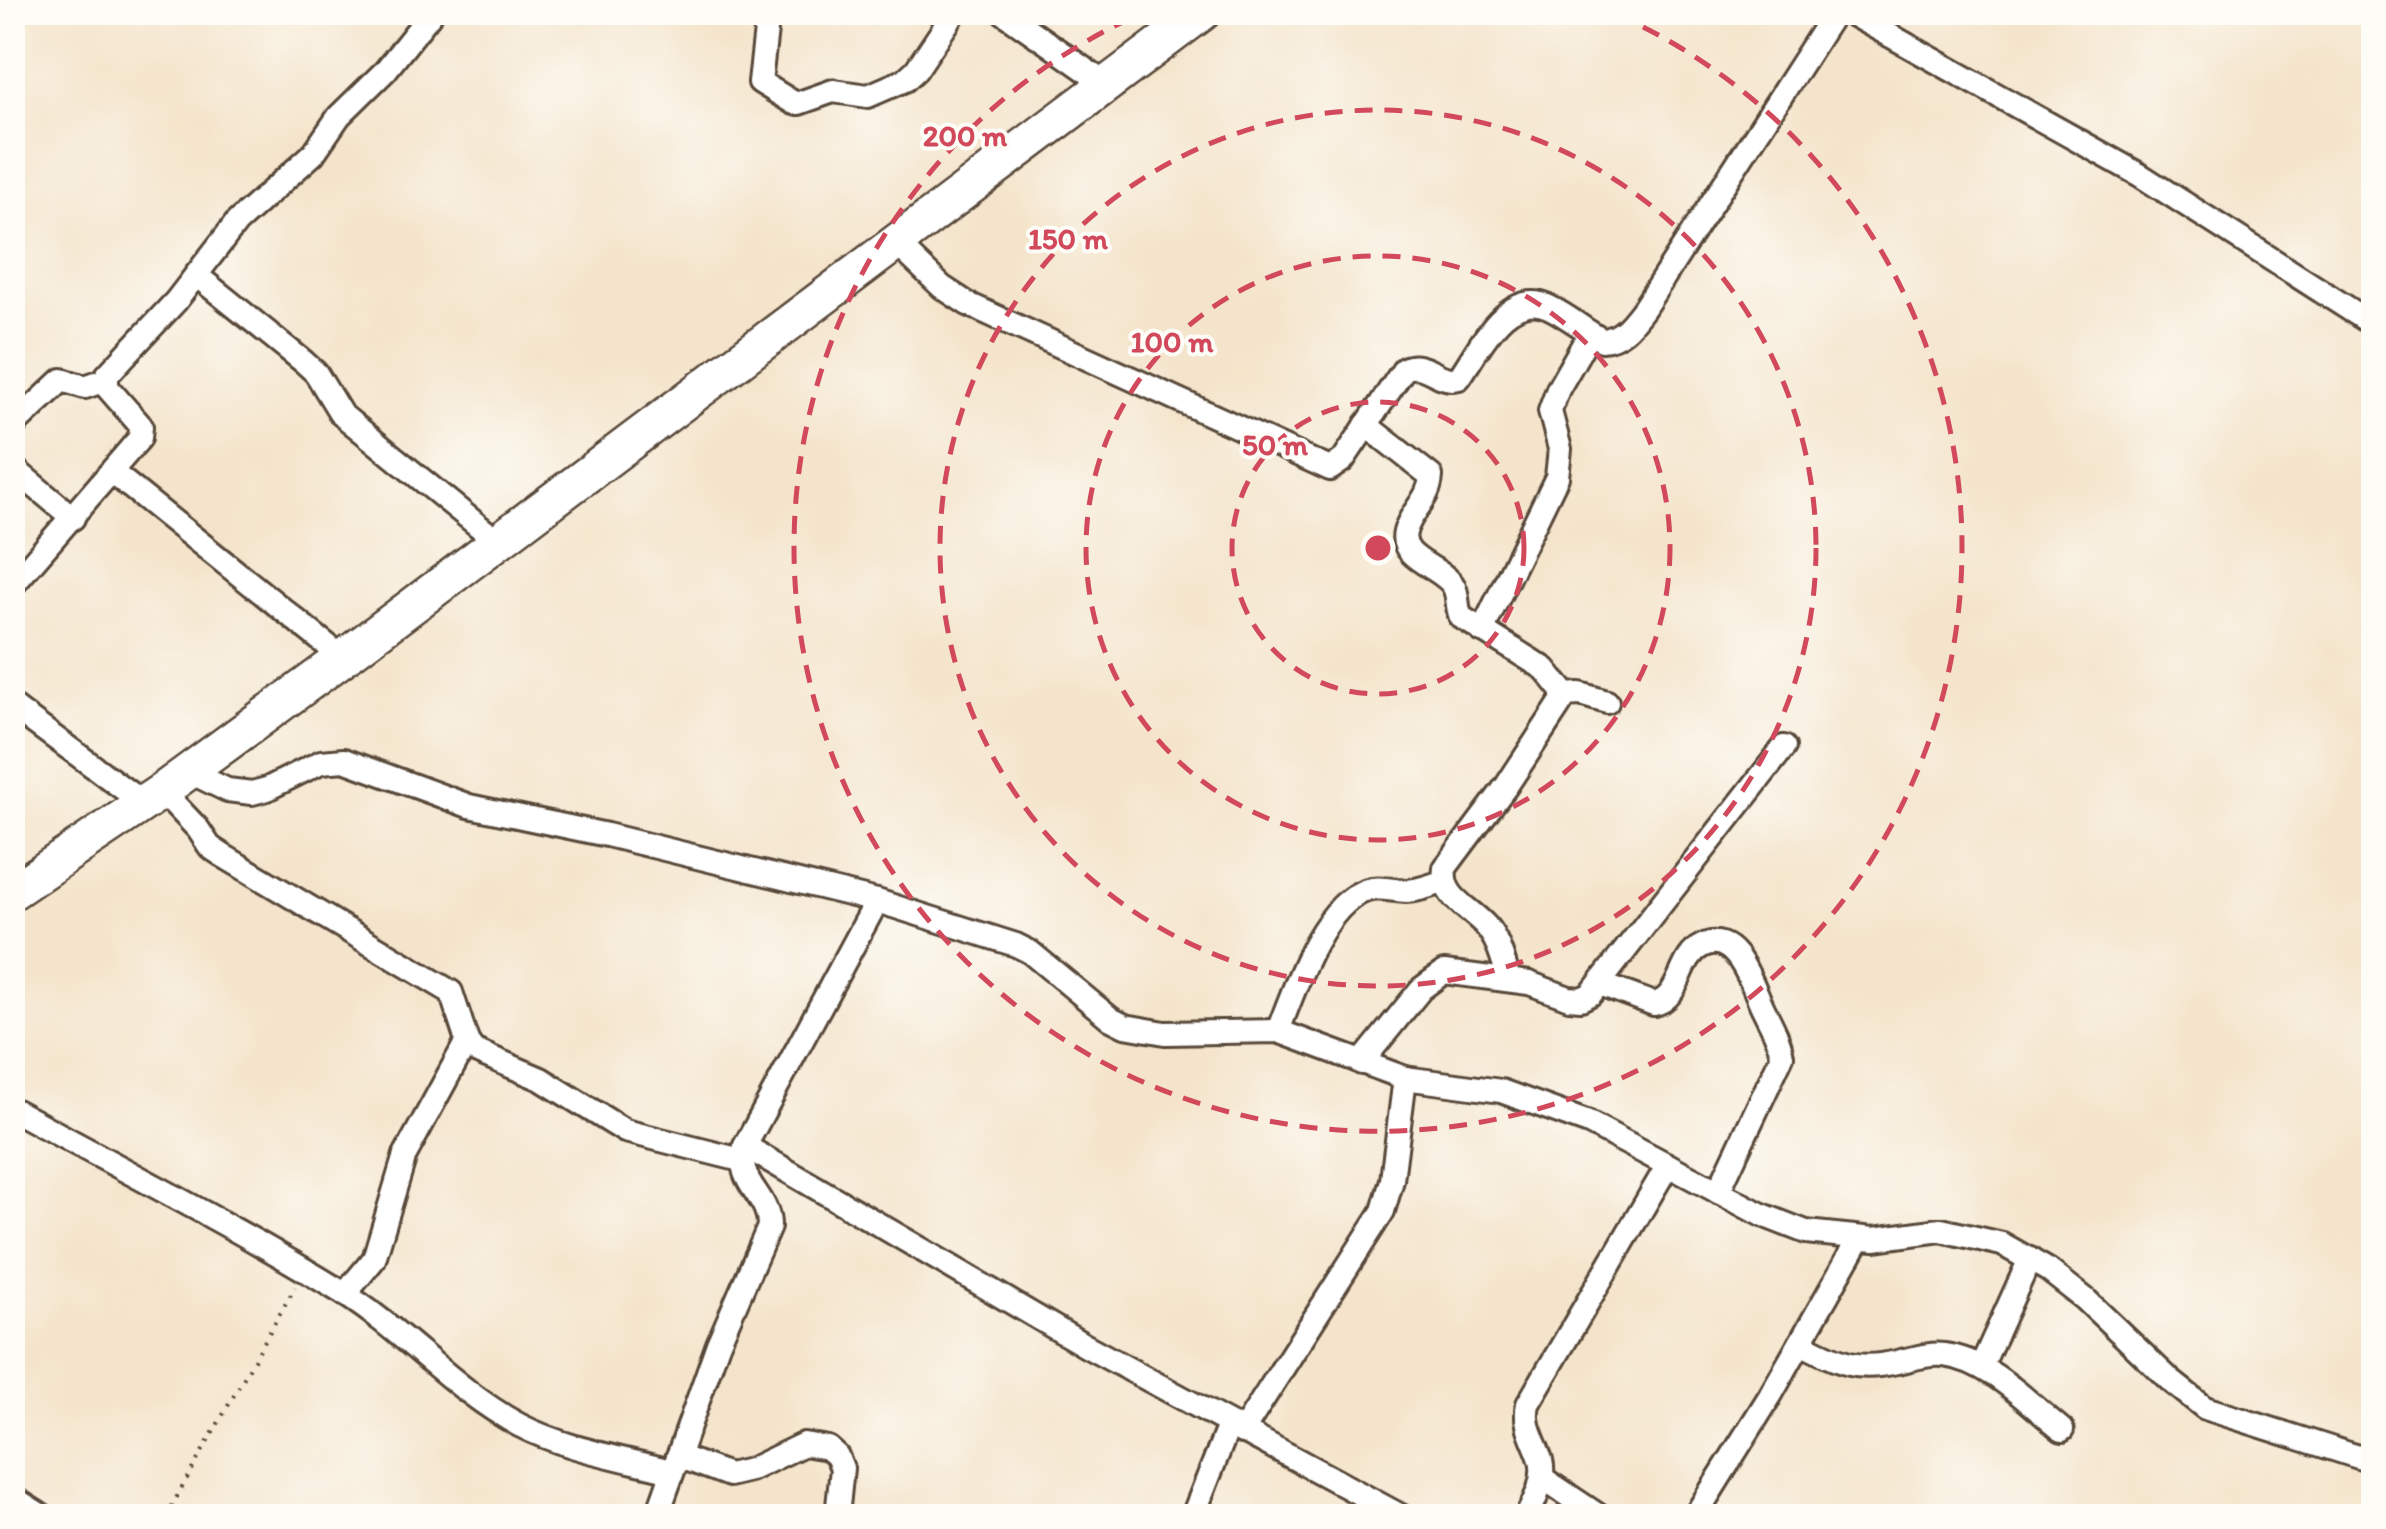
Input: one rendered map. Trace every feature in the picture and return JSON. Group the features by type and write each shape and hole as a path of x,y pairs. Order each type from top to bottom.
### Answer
{"main road":[{"path":"12,892 165,789 343,658 1202,12"}],"street":[{"path":"105,380 196,276 237,222 314,154 338,116 385,71 432,12"},
{"path":"768,12 760,82 800,103 833,91 868,96 905,80 955,12"},
{"path":"1003,12 1106,84"},
{"path":"895,242 942,287 968,304 1330,469 1343,460 1404,368 1420,366 1443,378 1459,378 1487,335 1519,305 1538,302 1602,340 1611,340 1622,332 1644,308 1836,12"},
{"path":"1848,12 2140,175 2374,325"},
{"path":"196,276 316,373 341,414 497,541"},
{"path":"1482,631 1556,478 1560,449 1550,410 1590,333"},
{"path":"12,427 62,380 85,386 105,380"},
{"path":"12,586 143,431 105,380"},
{"path":"1366,425 1432,476 1428,494 1406,528 1404,543 1456,589 1461,617 1545,668 1566,695"},
{"path":"12,466 73,518"},
{"path":"112,472 343,658"},
{"path":"1566,695 1580,694 1607,702"},
{"path":"1509,980 1494,938 1449,893 1444,882 1445,868 1507,785 1566,695"},
{"path":"12,706 165,789 210,847 451,992 466,1041 484,1056 541,1078 625,1131 743,1153 1086,1346 1401,1516"},
{"path":"1361,1063 1434,976 1456,972 1509,980 1581,1000 1600,984 1631,939 1784,747"},
{"path":"165,789 252,793 267,790 320,762 344,760 469,806 878,901 1016,944 1126,1026 1165,1033 1278,1031 1404,1078 1501,1090 1590,1124 1760,1214 1806,1232 1858,1239 1941,1230 2002,1244 2085,1298 2171,1381 2205,1408 2374,1462"},
{"path":"1278,1031 1302,968 1328,924 1353,897 1375,888 1406,891 1444,882"},
{"path":"657,1516 718,1344 769,1227 767,1210 750,1186 743,1153 878,901"},
{"path":"1600,984 1654,1004 1661,1002 1703,945 1726,946 1746,968 1780,1040 1782,1056 1718,1192"},
{"path":"344,1294 374,1259 405,1155 466,1041"},
{"path":"1193,1516 1235,1428 1383,1211 1392,1180 1404,1078"},
{"path":"12,1109 344,1294 522,1426 561,1441 729,1475 750,1470 792,1448 816,1444 837,1456 842,1468 837,1516"},
{"path":"1527,1516 1542,1478 1542,1462 1526,1424 1528,1404 1668,1165"},
{"path":"1694,1516 1800,1343 1858,1239"},
{"path":"1980,1367 2030,1259"},
{"path":"1800,1343 1855,1367 1945,1355 1980,1367 2062,1430"},
{"path":"1542,1478 1600,1516"},
{"path":"12,1497 42,1516"}],"path":[{"path":"166,1516 305,1270"}]}
